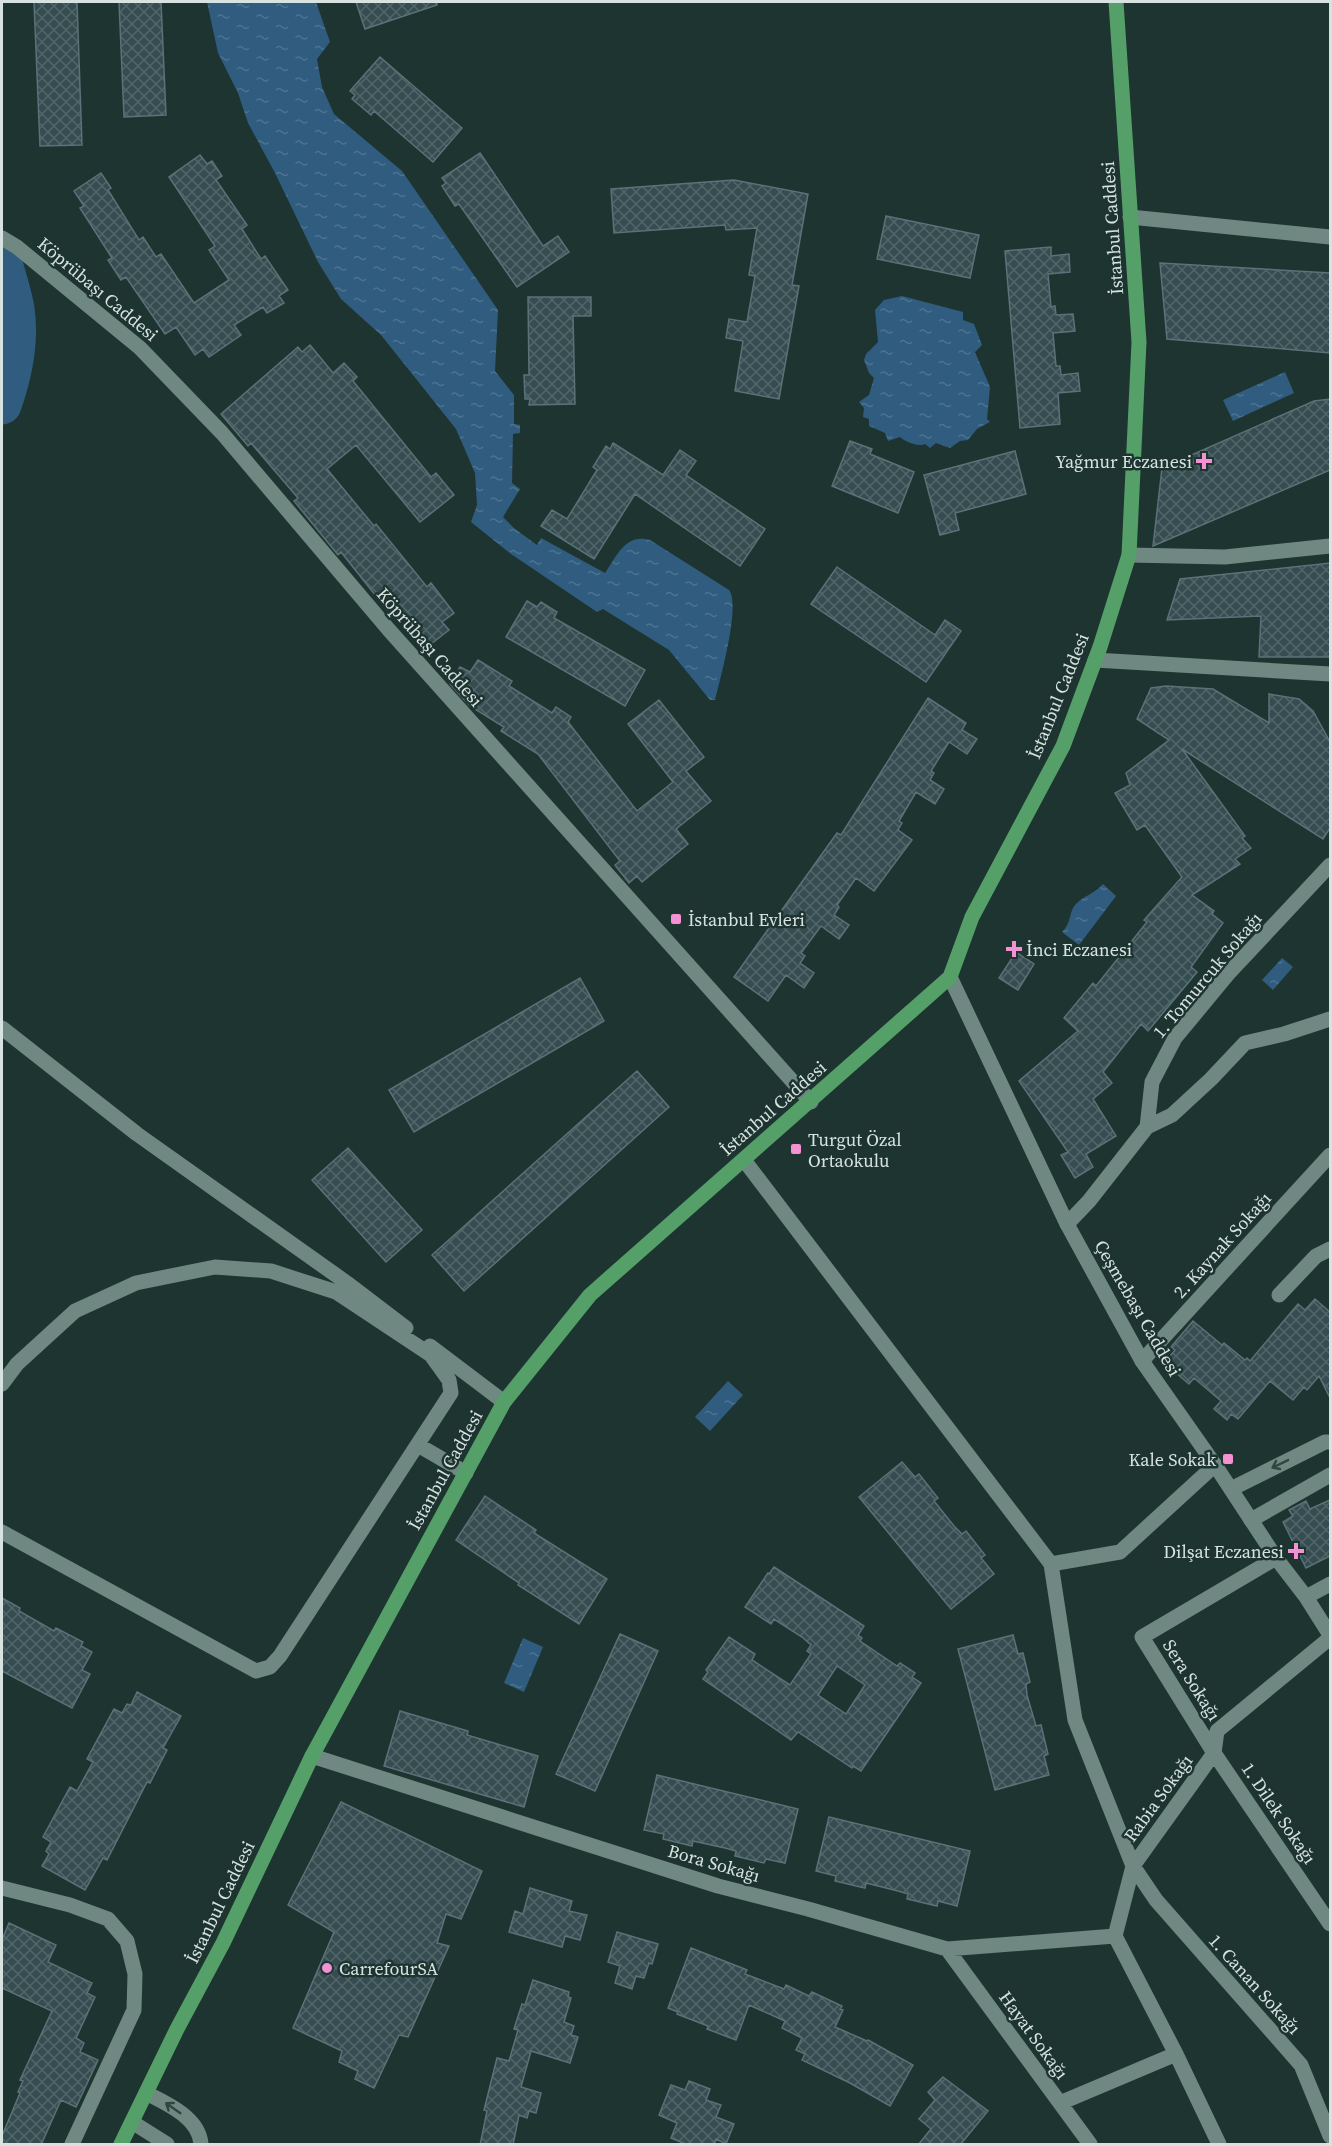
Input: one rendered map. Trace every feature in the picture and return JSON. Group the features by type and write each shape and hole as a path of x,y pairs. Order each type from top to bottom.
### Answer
{"main road":[{"name":"İstanbul Caddesi","path":"121,2145 223,1943 312,1756 504,1402 590,1295 950,977 972,917 1063,746 1095,660 1129,555 1139,342 1116,2"}],"street":[{"path":"1130,217 1330,237"},
{"name":"Köprübaşı Caddesi","path":"2,238 140,348 222,433 389,630 811,1102"},
{"path":"1129,555 1225,557 1330,546"},
{"path":"1095,660 1330,674"},
{"name":"1. Tomurcuk Sokağı","path":"1147,1127 1152,1082 1175,1038 1228,974 1330,865"},
{"name":"Çeşmebaşı Caddesi","path":"950,977 1067,1224 1142,1361 1215,1465 1276,1558 1306,1597 1330,1636"},
{"path":"1067,1224 1089,1201 1147,1127 1172,1115 1211,1079 1245,1042 1284,1034 1330,1019"},
{"path":"2,1028 137,1134 347,1283 504,1402"},
{"name":"2. Kaynak Sokağı","path":"1142,1361 1330,1155"},
{"path":"744,1160 1051,1563 1120,1552 1215,1465"},
{"path":"1279,1295 1316,1256 1330,1249"},
{"path":"2,1384 17,1364 75,1311 136,1282 215,1268 271,1271 336,1292 431,1355 449,1380 451,1393 280,1656 270,1667 256,1671 2,1532"},
{"path":"1231,1489 1330,1442"},
{"path":"418,1445 466,1473"},
{"path":"1251,1520 1330,1475"},
{"name":"Sera Sokağı","path":"1214,1753 1142,1637 1276,1558"},
{"name":"1. Canan Sokağı","path":"1051,1563 1076,1720 1133,1866 1156,1900 1301,2065 1330,2136"},
{"path":"1306,1597 1330,1584"},
{"name":"Rabia Sokağı","path":"1133,1866 1214,1753 1217,1731 1330,1636"},
{"name":"1. Dilek Sokağı","path":"1214,1753 1330,1924"},
{"name":"Bora Sokağı","path":"312,1756 718,1886 808,1909 946,1949 1115,1936"},
{"path":"1133,1866 1115,1936 1219,2145"},
{"path":"2,1888 70,1905 108,1919 127,1941 135,1974 134,2010 72,2145"},
{"name":"Hayat Sokağı","path":"946,1949 1090,2145"},
{"path":"1060,2103 1176,2055"},
{"path":"146,2093 172,2106 197,2128 201,2145"},
{"path":"132,2122 167,2145"}],"water":[{"path":"207,2 316,2 330,42 317,59 322,87 334,114 402,171 498,310 495,371 514,395 514,424 520,425 520,433 513,434 512,483 520,489 503,517 537,545 541,538 605,573 618,553 628,543 641,539 650,540 729,590 733,611 725,660 715,700 710,700 669,650 603,609 597,612 511,554 471,522 477,505 475,473 456,429 381,335 341,299 318,262 248,123 238,93 218,53"},
{"path":"902,296 963,312 963,320 974,324 982,345 975,352 990,387 987,419 990,422 977,429 968,440 960,441 950,448 936,443 930,448 925,444 912,444 900,437 888,441 885,433 869,426 869,419 863,417 864,408 859,402 869,395 874,378 869,373 864,360 866,354 878,342 875,310 884,300"},
{"path":"1285,372 1294,393 1233,421 1223,400"},
{"path":"1103,884 1116,896 1079,945 1062,932 1075,905"},
{"path":"1282,958 1293,967 1273,990 1262,980"},
{"path":"728,1381 743,1395 710,1431 695,1417"},
{"path":"523,1638 543,1647 524,1692 504,1683"}],"building":[{"path":"34,2 77,2 82,145 40,146"},
{"path":"119,2 161,2 166,115 124,117"},
{"path":"356,2 437,2 437,5 365,29"},
{"path":"380,57 462,128 433,162 374,111 371,115 352,99 355,95 350,91"},
{"path":"480,153 543,246 558,236 569,252 517,287 459,204 455,206 442,186 446,183 442,178"},
{"path":"200,155 207,164 212,161 222,176 216,180 247,225 242,229 261,259 265,256 288,290 279,296 284,303 267,313 263,307 234,325 241,335 209,357 203,349 195,355 176,327 165,334 126,277 121,280 108,260 112,258 80,208 84,206 74,191 101,173 111,188 108,190 139,240 143,237 156,257 161,254 194,303 229,280 209,250 215,246 169,177"},
{"path":"734,180 808,194 792,285 799,286 779,399 735,391 743,341 726,338 729,319 747,322 755,276 749,275 757,228 726,230 725,225 614,233 611,189"},
{"path":"886,216 979,235 970,278 877,259"},
{"path":"1051,247 1051,256 1069,254 1070,272 1048,274 1051,307 1055,306 1056,315 1073,314 1075,331 1053,333 1056,366 1060,366 1061,375 1078,373 1080,391 1058,393 1060,424 1020,428 1005,251"},
{"path":"1160,263 1330,273 1330,353 1167,339"},
{"path":"528,297 591,297 591,316 573,316 575,404 529,405 530,399 525,399 524,375 529,375"},
{"path":"310,345 333,373 344,363 357,377 353,381 431,477 436,473 454,495 420,522 356,445 327,469 374,526 376,524 427,587 431,583 454,613 442,622 449,630 431,644 425,637 420,641 397,610 391,615 341,552 338,555 294,501 298,498 251,443 248,446 221,414 298,347 302,352"},
{"path":"1330,399 1330,470 1153,546 1162,468 1314,401"},
{"path":"850,441 872,449 870,454 914,472 898,513 832,486"},
{"path":"613,443 663,475 680,450 696,461 686,475 765,529 740,566 635,494 594,559 541,526 552,510 567,519 597,470 593,467 606,446 610,449"},
{"path":"1015,451 1026,494 955,513 959,530 940,535 924,475"},
{"path":"1330,563 1330,657 1259,657 1261,616 1167,620 1180,579"},
{"path":"837,567 935,635 945,620 961,631 926,682 811,604"},
{"path":"527,601 537,607 541,602 557,612 554,618 645,670 625,706 506,637"},
{"path":"478,660 512,681 509,686 552,713 556,707 571,717 568,722 637,811 673,782 628,724 659,700 704,757 686,771 711,801 676,829 688,844 642,882 637,876 629,883 615,865 620,861 538,754 501,731 504,727 470,706 450,684 460,667 470,672"},
{"path":"1166,686 1213,689 1269,723 1269,694 1299,699 1313,711 1330,742 1330,828 1323,839 1182,749 1245,836 1242,838 1251,848 1235,859 1240,864 1192,895 1214,911 1212,914 1223,923 1191,967 1197,972 1148,1031 1141,1024 1103,1072 1112,1083 1093,1099 1116,1136 1086,1154 1093,1167 1075,1178 1061,1155 1068,1152 1019,1081 1078,1031 1064,1018 1093,983 1096,986 1147,922 1144,920 1182,877 1145,825 1137,830 1115,793 1130,785 1126,773 1169,740 1137,719 1151,688"},
{"path":"928,698 966,723 962,730 977,739 967,754 949,742 931,771 934,773 930,780 944,789 935,804 916,792 899,821 902,823 898,830 912,840 874,891 856,878 837,905 839,907 834,915 849,925 839,939 821,926 801,953 805,956 800,963 814,973 804,988 786,975 768,1001 734,977 837,833 841,835"},
{"path":"1016,952 1034,964 1018,990 999,978"},
{"path":"580,978 604,1021 414,1132 389,1090"},
{"path":"637,1071 669,1107 464,1291 432,1255"},
{"path":"348,1148 422,1230 386,1262 312,1180"},
{"path":"1315,1299 1330,1312 1330,1398 1319,1376 1307,1390 1304,1387 1293,1400 1270,1381 1238,1419 1231,1414 1227,1420 1214,1409 1221,1401 1194,1378 1189,1384 1164,1363 1175,1350 1171,1347 1193,1321 1222,1345 1224,1343 1245,1360 1247,1358 1250,1361 1298,1304 1305,1310"},
{"path":"902,1462 915,1477 919,1474 938,1498 934,1501 954,1526 962,1534 966,1531 985,1555 981,1558 994,1574 951,1609 859,1497"},
{"path":"485,1496 536,1530 534,1533 607,1579 579,1624 518,1585 519,1583 456,1540"},
{"path":"1330,1500 1330,1556 1306,1568 1283,1522 1293,1516 1289,1510 1306,1501 1310,1509"},
{"path":"774,1567 864,1626 858,1635 862,1638 860,1641 897,1666 900,1663 915,1673 912,1677 921,1683 861,1771 853,1766 852,1768 798,1732 791,1740 703,1679 708,1672 706,1670 729,1637 755,1654 752,1660 790,1685 811,1654 807,1651 811,1645 802,1637 774,1619 771,1624 745,1607","holes":["837,1666 865,1685 846,1714 818,1695"]},
{"path":"2,1598 20,1608 19,1611 54,1631 56,1628 83,1642 81,1646 92,1652 82,1670 90,1674 72,1708 2,1671"},
{"path":"620,1634 658,1651 595,1791 556,1774"},
{"path":"1013,1635 1018,1654 1023,1653 1030,1682 1026,1684 1027,1695 1036,1726 1041,1725 1048,1754 1044,1756 1049,1775 995,1790 958,1649"},
{"path":"137,1692 181,1716 163,1748 167,1750 150,1783 147,1782 107,1860 103,1858 85,1890 42,1866 49,1854 46,1851 51,1842 43,1837 70,1787 77,1791 93,1762 87,1759 114,1709 122,1713 127,1704 131,1705"},
{"path":"400,1711 468,1731 467,1735 538,1756 524,1807 384,1766"},
{"path":"657,1775 798,1809 785,1863 766,1859 764,1863 735,1856 736,1851 693,1841 692,1846 663,1839 664,1834 644,1830"},
{"path":"341,1802 482,1871 461,1919 446,1914 437,1943 449,1946 408,2037 399,2035 374,2088 355,2079 358,2071 339,2062 342,2051 293,2028 334,1932 288,1905"},
{"path":"829,1817 970,1851 957,1906 938,1901 937,1906 907,1899 908,1894 866,1883 865,1888 835,1881 836,1876 816,1871"},
{"path":"530,1888 572,1901 569,1911 587,1915 580,1940 565,1936 562,1947 509,1932 515,1911 523,1914"},
{"path":"9,1923 56,1945 48,1962 92,1983 87,1993 95,1997 76,2038 84,2043 80,2052 98,2060 76,2107 61,2100 41,2145 2,2145 2,2136 20,2093 18,2092 23,2081 20,2080 52,2011 2,1988 2,1940"},
{"path":"617,1932 658,1944 652,1964 649,1963 644,1978 636,1976 632,1989 615,1983 620,1966 608,1962"},
{"path":"691,1948 747,1970 745,1974 784,1989 786,1985 809,1996 812,1992 842,2006 840,2009 843,2010 835,2027 868,2040 913,2065 890,2106 850,2083 802,2060 805,2054 796,2050 802,2038 782,2028 785,2021 749,2005 736,2040 707,2029 708,2026 668,2008"},
{"path":"533,1980 569,1992 568,1997 571,1998 564,2022 574,2026 571,2035 578,2037 570,2063 531,2051 521,2087 541,2093 536,2113 529,2111 527,2118 519,2115 513,2145 480,2145 487,2111 484,2110 497,2058 509,2061 518,2030 514,2029"},
{"path":"943,2077 988,2111 960,2145 918,2145 931,2129 919,2119 935,2100 928,2092"},
{"path":"689,2081 710,2089 706,2100 721,2105 716,2117 734,2124 726,2144 716,2139 714,2145 688,2145 671,2138 677,2123 659,2115 671,2085 685,2090"}],"waterway":[{"path":"2,259 15,309 17,334 12,370 2,405"}],"place":[{"name":"Yağmur Eczanesi","path":"1204,461"},
{"name":"İstanbul Evleri","path":"676,919"},
{"name":"İnci Eczanesi","path":"1014,949"},
{"name":"Turgut Özal Ortaokulu","path":"796,1149"},
{"name":"Kale Sokak","path":"1228,1459"},
{"name":"Dilşat Eczanesi","path":"1296,1551"},
{"name":"CarrefourSA","path":"327,1968"}]}
